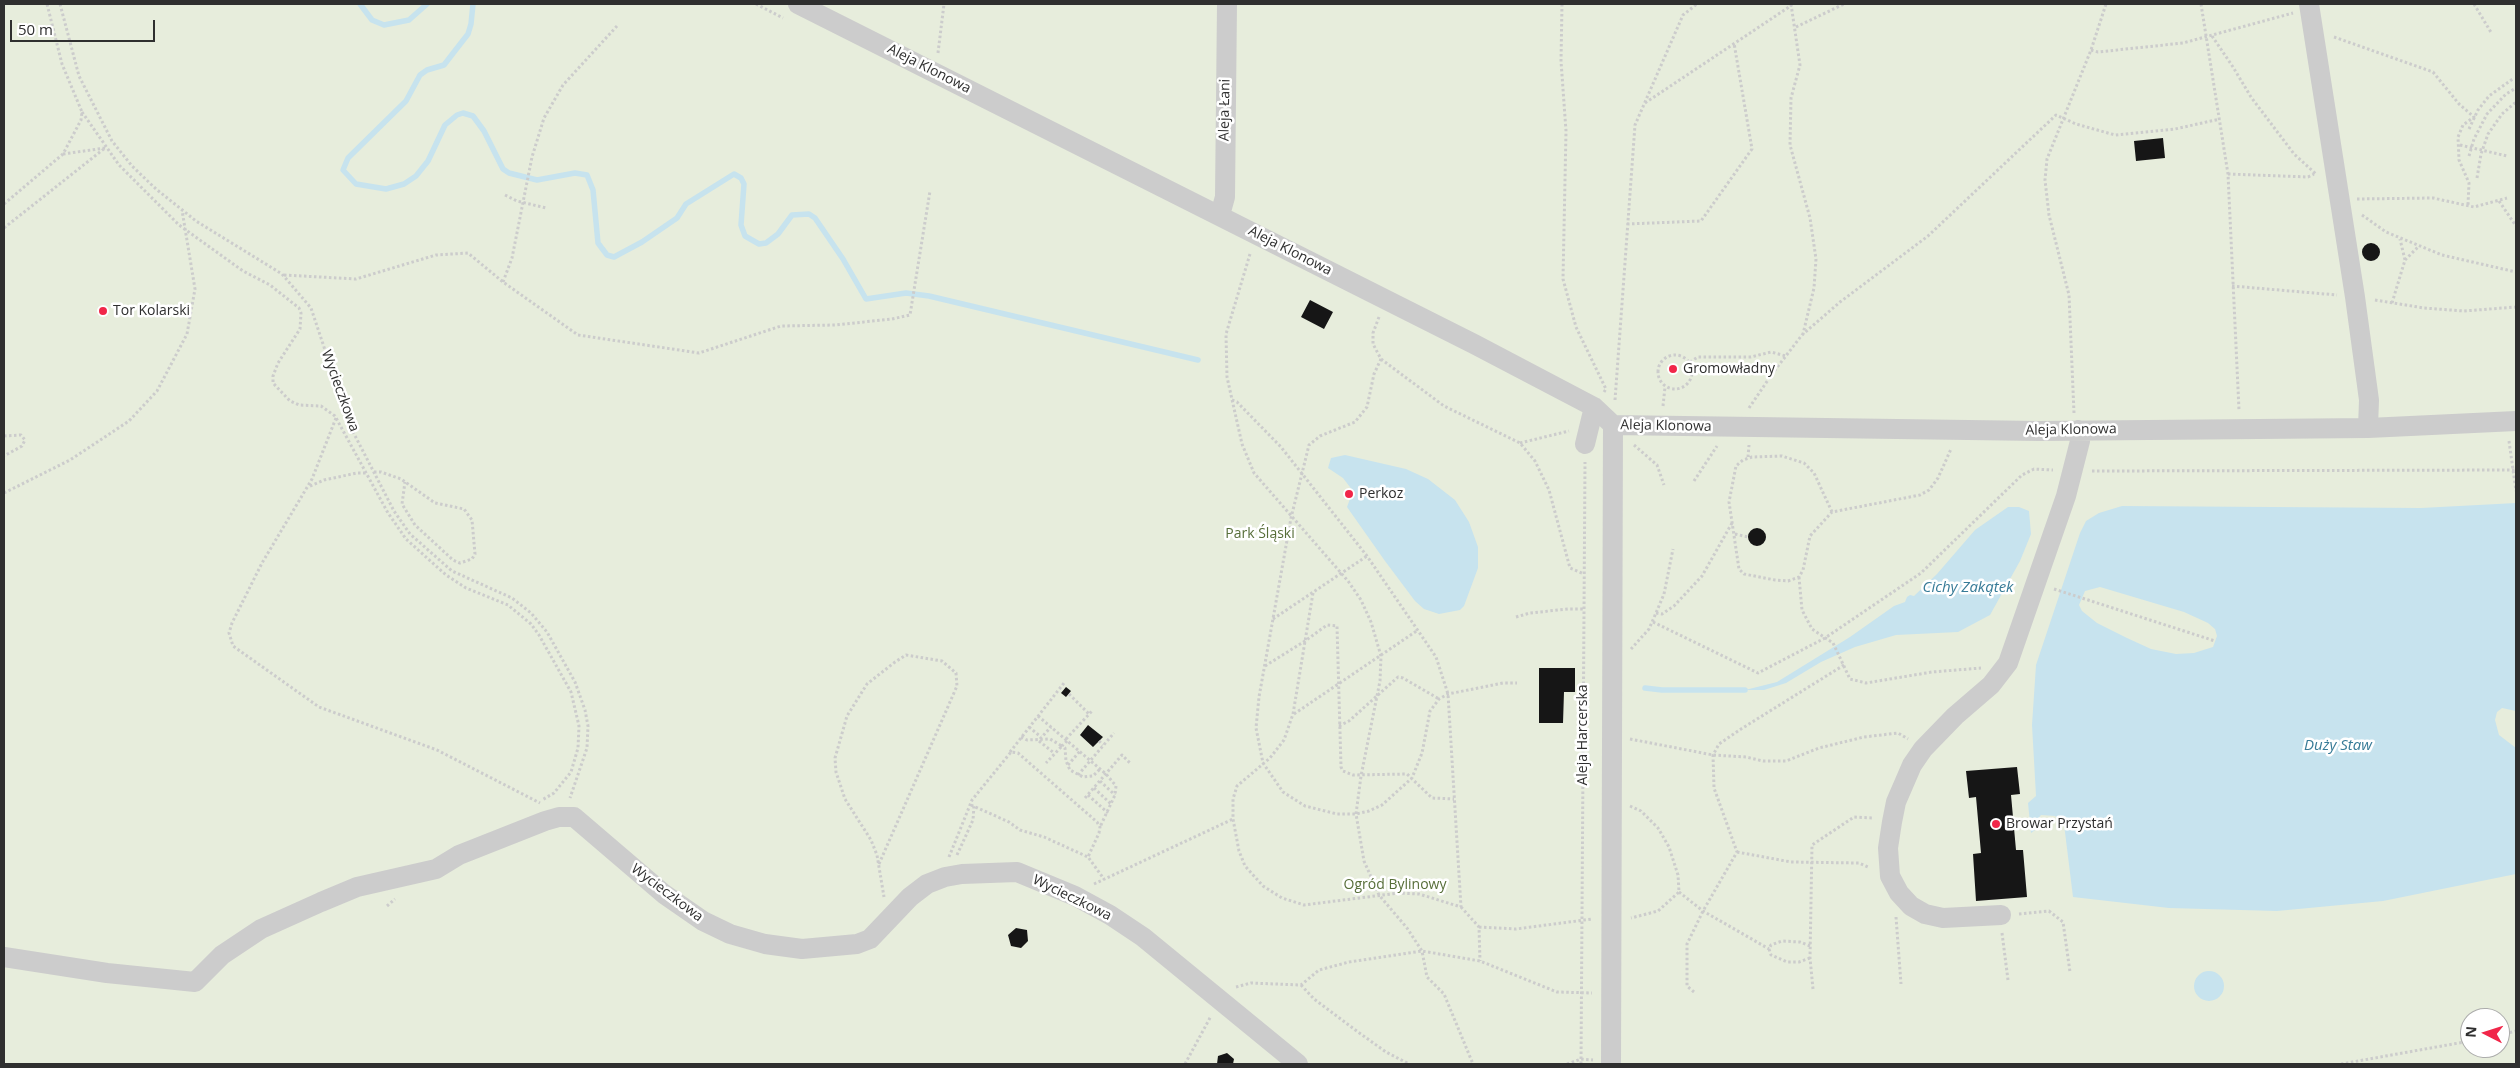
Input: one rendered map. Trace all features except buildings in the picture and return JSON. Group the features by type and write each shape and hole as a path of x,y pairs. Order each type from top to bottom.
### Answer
{"street":[{"name":"Aleja Klonowa","path":"798,4 1258,234 1613,425 1733,428 2078,430 2368,428 2516,421"},
{"name":"Aleja Łani","path":"1220,215 1225,198 1228,4"},
{"path":"2310,6 2369,400 2368,428"},
{"path":"1585,444 1592,415"},
{"path":"1611,1064 1613,425"},
{"path":"2001,915 1943,918 1925,914 1911,906 1899,893 1892,879 1888,848 1896,802 1912,765 1924,749 1955,716 1991,685 2008,662 2074,471 2080,442 2078,430"},
{"path":"4,957 107,973 195,982 222,956 269,925 357,887 436,869 459,855 569,810"},
{"name":"Wycieczkowa","path":"569,810 664,894 703,921 730,934 765,944 802,949 857,944 870,939 910,897 927,884 945,877 962,874 1017,872 1075,896 1110,915 1143,937 1298,1064"}],"path":[{"path":"47,4 62,64 82,112 105,148 152,200 186,232 243,271 270,285 299,308 301,313 300,329 278,363 273,376 273,383 290,401 299,405 321,406 328,409 336,418 398,529 429,561 466,588 508,605 531,624 571,692 580,726 574,766 558,789 538,802"},
{"name":"Wycieczkowa","path":"60,4 79,76 98,118 112,142 132,166 156,189 182,210 283,275 311,308 351,428 394,511 410,534 432,556 452,571 470,581 512,598 531,613 547,632 575,682 585,710 588,726 587,748 573,787"},
{"path":"930,70 938,52 944,4"},
{"path":"1520,443 1572,431 1592,415 1606,389 1576,327 1563,279 1566,131 1561,61 1562,4"},
{"path":"1664,485 1657,465 1613,425 1635,124 1683,15 1697,4"},
{"path":"1644,103 1791,4 1796,27 1800,65 1791,98 1790,146 1810,218 1816,259 1814,288 1802,335"},
{"path":"1796,27 1844,4"},
{"path":"2078,430 2074,416 2069,295 2049,215 2045,180 2048,158 2062,118 2091,50 2106,4"},
{"path":"2201,4 2228,174 2240,428"},
{"path":"2474,4 2492,34"},
{"path":"2091,50 2098,52 2174,44 2206,38 2310,6"},
{"path":"503,282 512,258 532,157 544,118 563,85 617,26"},
{"path":"2314,32 2337,38 2433,72 2459,104 2474,117"},
{"path":"2212,36 2226,55 2251,97 2294,154 2314,174 2339,191 2348,201 2364,197 2433,198 2474,207 2507,198"},
{"path":"1627,224 1701,221 1752,149 1734,43"},
{"path":"2469,128 2474,117 2496,90 2514,78"},
{"path":"2469,156 2471,146 2487,114 2506,94 2516,88"},
{"path":"2477,178 2482,149 2497,121 2516,102"},
{"path":"4,204 63,154 78,127 82,112"},
{"path":"1694,481 1712,456 1720,437 1744,417 1755,397 1802,335 1840,302 1928,236 2056,115 2076,124 2115,135 2175,129 2220,119"},
{"path":"2468,206 2469,183 2459,160 2460,145 2458,136 2463,125 2474,117"},
{"path":"2460,145 2471,146 2507,156"},
{"path":"63,154 105,148"},
{"path":"4,228 105,148"},
{"path":"2228,174 2308,177 2314,174"},
{"path":"283,275 356,279 436,255 468,253 503,282 578,335 699,353 782,326 836,324 892,319 910,315 930,191"},
{"path":"504,195 546,208"},
{"path":"2499,201 2516,226"},
{"path":"4,493 77,455 129,421 157,391 186,334 195,289 182,210"},
{"path":"2360,213 2370,222 2400,238 2442,255 2516,272"},
{"path":"1258,234 1228,322 1226,334 1227,377 1242,444 1254,473 1341,574 1361,600 1371,622 1381,656 1377,697 1361,776 1356,814 1364,861 1379,895 1407,928 1422,951 1427,977 1444,994 1473,1064"},
{"path":"2400,238 2405,260"},
{"path":"2392,303 2405,260 2419,246"},
{"path":"1380,317 1373,333 1373,344 1381,359 1444,406 1520,443 1535,461 1549,490 1570,568 1584,574"},
{"path":"1690,362 1698,357 1751,358 1771,352 1786,356"},
{"path":"1678,355 1690,362 1692,376 1685,387 1672,390 1665,387 1658,376 1658,369 1665,358 1678,355"},
{"path":"1381,359 1374,374 1367,407 1355,422 1320,436 1309,445 1291,518 1264,666 1256,728 1263,763 1283,792 1305,806 1327,813 1356,814 1382,805 1412,778 1422,753 1430,711 1439,700 1448,694 1503,683 1517,683"},
{"path":"1664,403 1665,387"},
{"path":"1232,400 1237,402 1282,446 1368,556 1436,657 1448,694 1461,907"},
{"path":"336,418 321,460 306,490 262,563 239,608 229,633 233,646 319,707 437,750 538,802 569,810"},
{"path":"4,436 22,434 25,440 22,446 4,456"},
{"path":"1954,442 1938,478 1929,490 1920,495 1832,512 1810,536 1803,570 1799,577 1802,610 1812,630 1833,643 1850,678 1866,683 1932,672 1990,668 2008,662"},
{"name":"Aleja Harcerska","path":"1581,1064 1585,444"},
{"path":"2510,444 2516,491"},
{"path":"1748,457 1749,449"},
{"path":"1799,577 1788,581 1744,574 1737,563 1735,534 1729,502 1736,466 1748,457 1782,456 1804,463 1814,473 1832,512"},
{"path":"1653,622 1758,673 1825,638 1921,573 2022,475 2034,469 2074,471 2514,470"},
{"path":"306,490 316,482 356,472 367,474"},
{"path":"374,472 381,472 405,482 428,500 442,506 464,509 472,520 475,554 472,559 460,562 453,560 415,525 402,504 405,482"},
{"path":"1656,613 1662,614 1674,606 1702,576 1732,523"},
{"path":"1735,534 1748,537"},
{"path":"1612,670 1653,622 1664,594 1673,549"},
{"path":"1273,619 1368,556"},
{"path":"2062,592 2215,641"},
{"path":"1313,593 1293,714 1278,750 1237,786 1233,799 1233,819 1239,851 1245,866 1263,886 1282,898 1304,905 1379,895 1419,894 1461,907 1479,927 1480,961"},
{"path":"1516,617 1540,612 1583,609"},
{"path":"1264,666 1327,625 1337,626 1341,767 1351,775 1361,776 1400,772 1412,778 1432,798 1454,799"},
{"path":"1293,714 1418,630"},
{"path":"879,864 957,686 956,673 942,661 906,655 895,662 861,692 843,728 835,758 838,781 848,805 870,840 879,864 884,901"},
{"path":"1694,992 1687,986 1687,944 1703,911 1737,852 1714,788 1713,755 1719,744 1741,728 1844,665"},
{"path":"1339,726 1349,721 1398,677 1403,678 1439,700"},
{"path":"1583,681 1588,681"},
{"path":"972,806 970,827 956,857 950,862 949,854 972,806 1008,754 1064,683"},
{"path":"1046,763 1091,712 1069,694"},
{"path":"1038,716 1106,774 1116,786 1115,795 1108,813 1088,857"},
{"path":"1080,725 1084,729"},
{"path":"1040,739 1051,726"},
{"path":"1029,728 1054,753"},
{"path":"1078,775 1114,733"},
{"path":"1612,736 1713,755 1746,757 1763,761 1786,761 1819,748 1864,737 1898,733 1924,749"},
{"path":"1021,737 1027,740 1050,740 1062,746 1065,748 1067,766 1078,775 1093,776 1100,769"},
{"path":"1099,741 1103,745"},
{"path":"1067,766 1080,751"},
{"path":"1008,754 1018,753 1097,822 1100,827"},
{"path":"1108,813 1087,797 1122,756 1131,764"},
{"path":"1100,781 1115,795"},
{"path":"1094,788 1111,804"},
{"path":"1612,805 1629,805 1641,811 1658,828 1669,847 1678,875 1679,892 1703,911 1769,949 1771,956 1787,962 1799,962 1810,958"},
{"path":"972,806 1009,822 1020,830 1044,837 1088,857 1104,879 1233,819"},
{"path":"1813,989 1810,958 1812,845 1854,817 1878,818"},
{"path":"1737,852 1791,862 1859,863 1892,879 1901,984"},
{"path":"1479,927 1516,929 1581,919 1612,919 1640,916 1658,911 1679,892"},
{"path":"2026,913 2049,911 2063,922 2070,972"},
{"path":"2002,938 2008,980"},
{"path":"1769,949 1771,945 1782,941 1800,942 1810,946"},
{"path":"1185,1064 1220,999 1231,989 1251,983 1301,985 1319,970 1349,962 1422,951 1480,961 1557,992 1591,993"},
{"path":"1301,985 1314,999 1358,1032 1386,1052 1409,1064"},
{"path":"2341,1064 2460,1043"},
{"path":"1567,1064 1581,1060 1591,1060"}],"green space":[{"name":"Park Śląski","path":"4,4 2516,4 2516,1064 4,1064"}],"water":[{"name":"Perkoz","path":"1345,455 1406,469 1428,479 1455,500 1469,522 1478,547 1478,568 1464,606 1460,610 1439,614 1424,609 1415,601 1385,561 1347,507 1353,491 1343,478 1328,468 1331,458"},
{"name":"Duży Staw","path":"2516,503 2516,711 2502,708 2497,712 2495,720 2499,735 2516,748 2516,874 2383,901 2277,911 2169,908 2073,897 2064,824 2055,816 2041,815 2037,820 2035,830 2031,833 2028,803 2036,796 2032,725 2036,665 2080,533 2086,521 2099,513 2122,506 2421,508","holes":["2100,587 2184,612 2208,623 2215,629 2217,636 2213,647 2194,653 2176,654 2151,649 2097,623 2082,611 2079,605 2085,591"]},
{"name":"Cichy Zakątek","path":"2008,507 2019,507 2029,511 2031,534 2020,561 1990,615 1958,632 1896,635 1855,647 1821,662 1786,683 1764,690 1745,690 1777,682 1850,637 1894,606 1905,602 1910,595 1914,596 1937,574 1975,530"},
{"path":"2209,971 2215,972 2223,980 2223,992 2215,1000 2209,1001 2203,1000 2195,992 2194,986 2195,980 2203,972"}],"waterway":[{"path":"360,4 372,20 384,25 409,20 427,4"},
{"path":"473,4 468,34 444,65 427,70 420,75 406,101 348,158 343,170 356,184 386,189 404,184 416,176 428,161 445,125 457,115 463,113 473,116 484,131 503,169 509,173 537,180 575,173 587,175 593,190 598,243 607,255 614,257 642,242 677,218 686,204 734,174 741,178 744,184 741,225 745,236 759,244 766,243 778,234 792,215 809,214 815,218 843,259 866,299 906,293 929,296 1198,360"},
{"path":"1645,688 1662,690 1745,690"}],"place":[{"name":"Tor Kolarski","path":"103,311"},
{"name":"Gromowładny","path":"1673,369"},
{"name":"Perkoz","path":"1349,494"},
{"name":"Browar Przystań","path":"1996,824"}],"park label":[{"name":"Ogród Bylinowy","path":"1395,885"}]}
